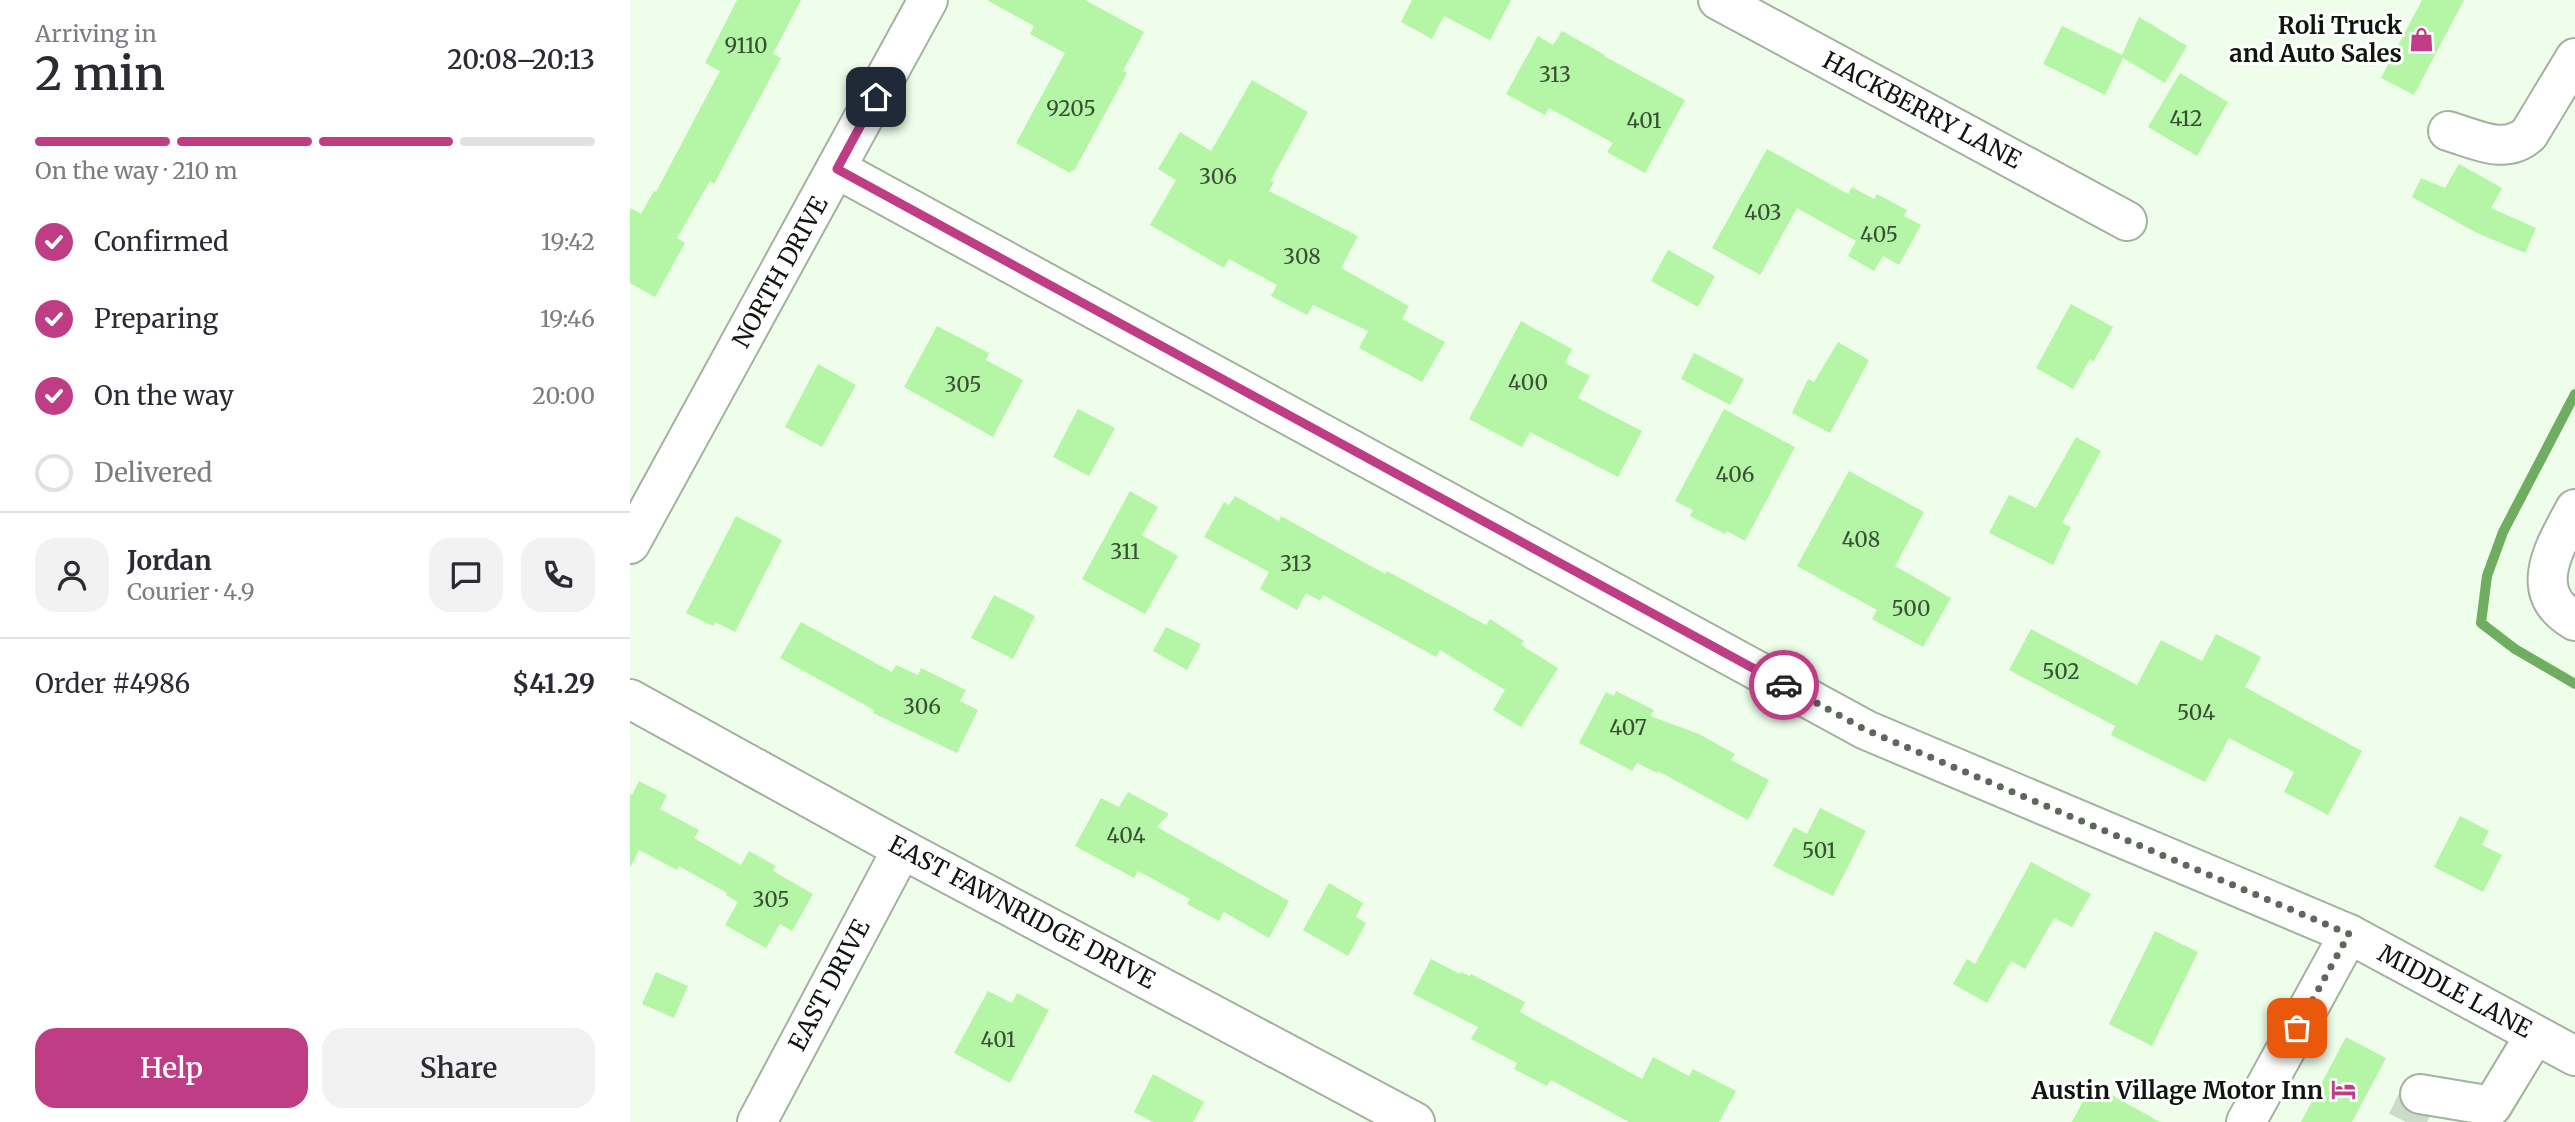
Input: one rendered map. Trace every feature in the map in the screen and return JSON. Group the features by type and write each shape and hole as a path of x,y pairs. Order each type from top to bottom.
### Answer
{"street":[{"name":"NORTH DRIVE","path":"630,544 928,0"},
{"name":"HACKBERRY LANE","path":"1717,0 2127,221"},
{"path":"2448,131 2500,146 2519,144 2529,134 2575,58"},
{"name":"MIDDLE LANE","path":"837,169 1866,730 2349,934 2575,1056"},
{"path":"2575,509 2553,552 2546,574 2550,596 2564,615 2575,621"},
{"name":"EAST FAWNRIDGE DRIVE","path":"630,699 902,849 1415,1122"},
{"name":"EAST DRIVE","path":"757,1122 902,849"},
{"path":"2246,1122 2349,934"},
{"path":"2420,1094 2488,1114 2535,1035"}],"building":[{"path":"737,0 801,0 773,54 781,58 714,184 710,181 677,238 685,243 655,297 630,283 630,208 641,214 654,191 656,192 720,71 705,63"},
{"path":"987,0 1085,0 1144,32 1123,71 1127,73 1074,171 1070,173 1016,143 1065,53 1030,34 1034,26"},
{"path":"1412,0 1511,0 1490,40 1444,16 1432,39 1401,22"},
{"name":"Roli Truck and Auto Sales","path":"2422,0 2464,0 2414,95 2381,78"},
{"path":"2139,17 2187,46 2165,83 2123,58 2105,95 2043,64 2062,26 2122,55"},
{"path":"1562,31 1685,100 1645,173 1607,152 1613,143 1549,108 1545,115 1506,94 1538,36 1553,45"},
{"path":"2180,73 2228,102 2197,156 2148,127"},
{"path":"1252,80 1308,112 1271,180 1274,182 1269,191 1358,236 1341,268 1409,306 1402,319 1445,342 1422,382 1359,348 1368,331 1313,305 1307,315 1271,296 1277,285 1229,259 1224,268 1150,225 1176,180 1158,169 1180,132 1211,151"},
{"path":"1767,149 1848,194 1852,187 1874,199 1877,194 1907,210 1904,216 1921,225 1899,265 1883,256 1874,271 1848,256 1856,241 1797,208 1760,275 1712,248"},
{"path":"2459,164 2502,188 2491,208 2536,228 2525,253 2477,233 2412,197 2421,178 2445,188"},
{"path":"1668,250 1715,276 1698,307 1651,281"},
{"path":"2071,304 2113,327 2093,362 2090,359 2073,389 2036,368"},
{"path":"1521,321 1572,349 1565,363 1590,376 1578,398 1642,431 1618,477 1530,432 1522,447 1469,419"},
{"path":"937,326 989,353 986,360 1023,380 993,437 904,387"},
{"path":"1838,342 1869,360 1830,433 1792,413 1808,379 1814,382"},
{"path":"1694,353 1744,379 1730,405 1681,379"},
{"path":"818,364 856,385 822,447 785,427"},
{"path":"1078,409 1115,428 1089,476 1053,457"},
{"path":"1724,409 1795,447 1745,541 1690,516 1693,510 1675,501"},
{"path":"2076,437 2101,451 2062,523 2071,527 2053,565 1989,533 2009,495 2036,508"},
{"path":"1849,471 1924,512 1895,566 1951,598 1923,647 1872,619 1877,610 1797,566"},
{"path":"1130,491 1158,507 1142,535 1178,556 1145,614 1082,579"},
{"path":"1235,496 1279,521 1281,516 1385,574 1387,571 1486,625 1490,619 1524,641 1521,645 1558,668 1521,727 1493,710 1505,690 1440,650 1436,657 1323,595 1320,601 1306,593 1297,610 1260,589 1269,572 1204,537 1224,502 1229,505"},
{"path":"736,516 782,540 735,632 715,622 713,626 686,613"},
{"path":"994,595 1035,616 1013,659 971,638"},
{"path":"801,622 892,672 896,665 918,675 921,668 966,690 960,701 978,710 957,753 873,713 874,710 780,658"},
{"path":"1166,627 1201,644 1187,670 1153,651"},
{"path":"2031,629 2137,685 2161,640 2202,661 2216,634 2261,657 2245,687 2362,751 2328,815 2284,792 2294,772 2229,738 2205,782 2111,735 2115,726 2009,670"},
{"path":"1616,691 1654,710 1650,716 1699,734 1735,754 1731,760 1769,780 1748,820 1658,771 1657,773 1637,763 1632,771 1579,743 1606,692 1614,696"},
{"path":"639,781 667,795 660,809 699,830 694,838 741,865 749,851 776,866 773,871 813,894 792,931 780,924 766,948 725,925 738,902 726,895 727,893 679,866 677,870 639,850 630,868 630,794 632,795"},
{"path":"1128,792 1169,814 1157,827 1289,901 1269,938 1224,912 1219,921 1187,904 1190,899 1138,871 1134,878 1075,846 1101,798 1119,807"},
{"path":"1820,808 1866,831 1833,896 1773,866 1794,827 1807,834"},
{"path":"2460,816 2489,831 2482,845 2502,855 2483,892 2434,867"},
{"path":"2031,862 2091,894 2072,927 2054,918 2025,969 2011,961 1987,1003 1953,984 1967,959 1975,964"},
{"path":"1329,883 1363,903 1356,917 1366,923 1348,956 1303,930"},
{"path":"2155,931 2198,952 2152,1046 2109,1024"},
{"path":"1431,959 1460,974 1471,974 1525,1002 1520,1012 1642,1079 1653,1057 1689,1076 1693,1069 1736,1091 1719,1122 1629,1122 1551,1080 1547,1086 1514,1069 1517,1063 1471,1039 1478,1027 1413,994"},
{"path":"656,972 688,986 674,1018 642,1004"},
{"path":"988,991 1012,1003 1017,993 1049,1010 1010,1083 954,1053"},
{"name":"Austin Village Motor Inn","path":"2346,1037 2386,1058 2352,1122 2301,1122"},
{"path":"1153,1074 1204,1102 1193,1122 1153,1122 1134,1112"},
{"path":"2092,1084 2160,1122 2072,1122"}],"waterway":[{"path":"2575,394 2503,532 2487,576 2481,623 2515,649 2575,684"}],"tunnel":[{"path":"2406,1122 2420,1094"}],"way so far":[{"path":"1784,685 1866,730 2349,934 2297,1028"}],"place":[{"name":"Roli Truck and Auto Sales","path":"2422,39"},
{"name":"Austin Village Motor Inn","path":"2343,1090"}],"route":[{"path":"876,97 837,169 1784,685"}]}
